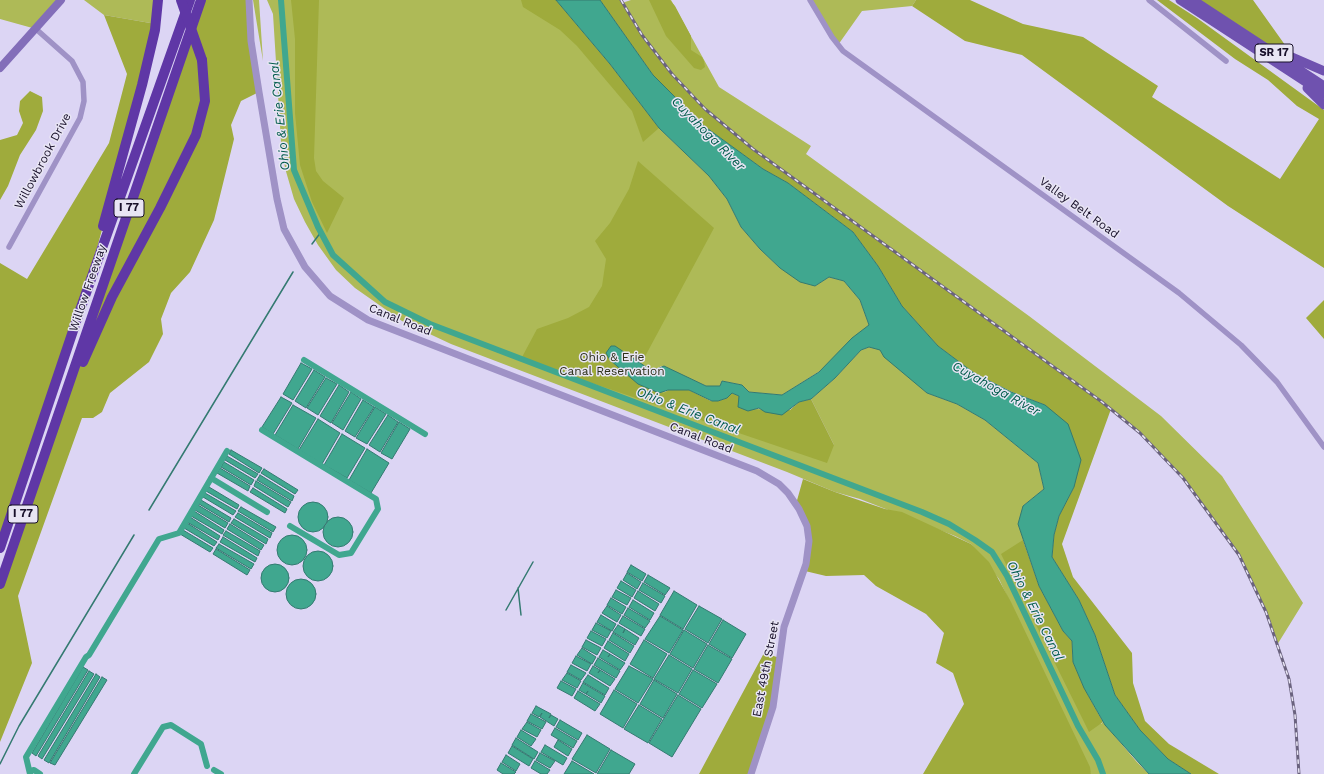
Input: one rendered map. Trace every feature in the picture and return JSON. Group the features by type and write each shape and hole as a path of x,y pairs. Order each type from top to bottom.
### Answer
{"highway":[{"path":"79,313 142,85 155,30 158,0"},
{"path":"58,417 112,297 164,202 196,135 201,121 205,101 202,60 181,0"},
{"name":"Willow Freeway","path":"0,548 79,313 190,0"},
{"name":"Willow Freeway","path":"0,584 201,0"}],"main road":[{"path":"0,68 61,0"},
{"name":"SR 17","path":"1180,0 1324,94"},
{"name":"SR 17","path":"1193,0 1324,86"},
{"path":"1224,20 1286,55 1324,71"},
{"path":"1275,62 1324,104"}],"street":[{"name":"Canal Road","path":"249,0 251,40 277,199 284,229 305,267 330,296 368,320 757,471"},
{"name":"Valley Belt Road","path":"810,0 832,37 844,51 1179,293 1241,345 1277,382 1324,447"},
{"path":"1149,0 1226,61"},
{"name":"Willowbrook Drive","path":"9,247 80,118 84,101 83,82 72,61 36,29"},
{"name":"East 49th Street","path":"751,774 773,707 784,627 806,564 809,541 804,520 788,493 779,484 757,471"}],"green space":[{"path":"0,0 61,0 36,29 0,19"},
{"path":"84,0 158,0 156,24 104,15"},
{"path":"201,0 249,0 259,92 241,101 231,125 234,139 214,220 190,272 171,293 161,319 163,334 149,362 110,393 102,412 93,418 82,418 18,596 32,663 0,742 0,584"},
{"path":"253,0 259,0 263,61"},
{"name":"Ohio & Erie Canal Reservation","path":"267,0 556,0 659,128 709,176 727,199 741,227 760,249 780,268 815,286 829,277 844,281 860,300 869,325 820,371 782,395 749,392 742,385 722,381 720,386 706,386 661,366 645,385 834,445 811,399 835,378 861,350 869,347 880,349 927,393 957,404 985,420 1038,463 1044,489 1023,506 1023,540 1028,564 1101,724 1103,722 1149,774 1091,774 999,579 971,544 955,536 860,499 835,492 787,472 451,344 402,321 355,288 336,270 318,245 294,199 285,168 281,142 273,14"},
{"path":"291,0 319,0 314,158 316,171 323,181 344,198 327,233 312,202 300,165 295,113 295,39"},
{"path":"521,0 556,0 610,64 659,128 643,142 632,111 577,46 560,30 523,7"},
{"path":"600,0 621,0 642,35 672,74 705,109 753,149 1111,409 1062,544 1073,577 1132,653 1133,683 1145,721 1169,744 1219,774 1191,774 1168,759 1140,730 1115,695 1095,635 1079,600 1052,557 1054,535 1059,516 1074,487 1045,405 1012,392 974,373 938,346 902,306 878,266 853,232 788,183 763,169 704,126 653,75"},
{"path":"631,0 671,0 719,87 811,146 806,154 1029,316 1161,416 1222,476 1303,603 1277,645 1266,612 1238,555 1183,478 1140,433 1070,378 753,149 705,109 672,74 642,35 622,3"},
{"path":"649,0 670,0 675,6 691,36 691,50 702,57 705,67 701,70 694,68 666,36"},
{"path":"810,0 916,0 912,6 862,11 838,45"},
{"path":"916,0 970,0 1023,24 1083,37 1158,86 1152,97 1280,179 1319,119 1297,106 1268,80 1235,59 1157,0 1169,0 1197,18 1324,110 1324,268 1228,206 1022,55 965,41 912,6"},
{"path":"1193,0 1253,0 1295,59 1224,20"},
{"path":"104,15 156,24 142,85 79,313 0,548 0,263 27,279 109,143 127,74"},
{"path":"30,91 42,97 43,111 36,130 20,155 8,186 0,200 0,140 17,135 23,123 19,111 20,101"},
{"name":"Ohio & Erie Canal Reservation","path":"638,161 714,228 641,364 624,350 610,360 638,384 664,393 668,390 689,390 711,401 718,401 727,398 732,393 739,396 739,402 753,409 790,410 799,402 811,399 834,445 827,463 521,359 537,329 568,318 589,307 602,286 606,259 595,241 610,223 629,189"},
{"path":"1324,300 1324,339 1306,318"},
{"path":"803,479 835,492 885,509 902,512 971,544 989,562 1011,602 1090,767 1091,774 923,774 964,704 953,673 936,663 944,633 926,614 876,586 864,575 826,576 805,571 809,541 796,504"},
{"path":"1023,540 1039,586 1063,631 1072,641 1073,662 1084,688 1103,722 1089,732 1001,554"},
{"path":"764,653 780,658 773,707 751,774 699,774"}],"water":[{"name":"Cuyahoga River","path":"556,0 600,0 653,75 704,126 763,169 788,183 853,232 878,266 902,306 938,346 974,373 1011,392 1045,405 1068,424 1081,460 1074,487 1059,516 1054,535 1052,557 1079,600 1095,635 1115,695 1140,730 1168,759 1191,774 1149,774 1105,725 1084,688 1073,662 1072,641 1063,631 1039,586 1018,524 1023,506 1044,489 1038,463 985,420 957,404 927,393 884,357 880,350 869,347 861,350 835,378 811,399 799,402 782,415 765,412 759,408 748,411 738,407 739,396 732,393 727,398 712,401 689,390 668,390 659,393 638,384 610,360 606,353 611,346 615,346 652,371 664,366 706,386 720,386 722,381 742,385 749,392 782,395 819,372 852,338 869,325 860,300 844,281 829,277 815,286 800,282 780,268 760,249 741,227 727,199 709,176 659,128 610,64"},
{"path":"301,363 312,369 293,400 283,394"},
{"path":"314,370 325,377 306,408 295,401"},
{"path":"326,378 337,384 318,415 307,408"},
{"path":"339,385 349,392 331,423 320,416"},
{"path":"351,392 361,399 343,430 332,423"},
{"path":"281,397 292,403 273,434 262,427"},
{"path":"363,400 374,407 355,437 345,431"},
{"path":"293,405 316,418 298,449 275,435"},
{"path":"375,407 386,414 367,444 356,438"},
{"path":"388,415 398,422 380,452 369,445"},
{"path":"318,419 340,433 322,464 299,450"},
{"path":"399,422 410,429 392,459 381,453"},
{"path":"342,434 365,448 347,478 324,465"},
{"path":"367,449 389,463 371,493 349,480"},
{"path":"231,450 262,468 259,473 229,454"},
{"path":"227,456 258,474 255,478 225,460"},
{"path":"224,462 254,480 251,485 221,467"},
{"path":"220,468 250,486 248,491 217,473"},
{"path":"264,469 298,490 295,494 261,473"},
{"path":"260,475 294,496 292,501 257,480"},
{"path":"256,481 291,502 288,507 254,486"},
{"path":"209,487 239,505 237,509 206,491"},
{"path":"253,488 287,509 285,513 250,492"},
{"path":"205,493 236,511 233,515 203,497"},
{"path":"201,500 231,518 229,522 199,504"},
{"path":"313,502 323,507 328,517 323,527 313,532 303,527 298,517 303,507"},
{"path":"198,505 228,523 225,528 195,510"},
{"path":"241,507 276,527 273,532 238,511"},
{"path":"194,511 224,530 222,534 191,516"},
{"path":"238,513 272,533 270,538 235,517"},
{"path":"190,517 220,536 218,540 187,522"},
{"path":"338,517 348,522 353,532 348,542 338,547 328,542 323,532 328,522"},
{"path":"234,519 268,539 266,544 231,523"},
{"path":"187,523 217,542 214,546 184,528"},
{"path":"230,524 264,545 261,550 227,529"},
{"path":"183,530 213,548 210,552 180,534"},
{"path":"226,531 260,551 258,556 223,535"},
{"path":"292,535 302,540 307,550 302,560 292,565 282,560 277,550 282,540"},
{"path":"223,537 257,558 255,562 220,542"},
{"path":"219,544 254,564 251,569 216,548"},
{"path":"216,549 250,570 247,575 213,554"},
{"path":"318,551 328,556 333,566 328,576 318,581 308,576 303,566 308,556"},
{"path":"275,564 281,565 285,568 288,572 288,584 285,588 281,591 275,592 269,591 265,588 262,584 261,578 262,572 265,568 269,565"},
{"path":"631,565 646,574 642,581 627,572"},
{"path":"627,573 641,582 637,589 623,580"},
{"path":"648,575 670,588 665,595 644,582"},
{"path":"301,579 311,584 316,594 311,604 301,609 291,604 286,594 291,584"},
{"path":"621,581 636,590 632,597 617,588"},
{"path":"643,583 665,596 661,603 639,590"},
{"path":"616,590 631,598 627,605 612,597"},
{"path":"638,591 659,604 655,611 634,598"},
{"path":"674,591 697,605 683,629 660,615"},
{"path":"611,598 626,607 622,614 607,605"},
{"path":"633,600 654,613 650,620 629,607"},
{"path":"607,606 621,615 617,622 602,613"},
{"path":"699,606 722,619 708,643 685,629"},
{"path":"628,608 650,621 645,628 624,615"},
{"path":"601,615 616,624 612,631 597,622"},
{"path":"623,616 645,629 641,636 619,623"},
{"path":"660,616 683,630 669,653 645,639"},
{"path":"723,620 746,634 732,658 709,644"},
{"path":"596,623 611,631 607,638 592,630"},
{"path":"618,625 639,638 635,645 613,632"},
{"path":"684,630 707,644 693,668 670,654"},
{"path":"591,631 606,639 602,646 587,638"},
{"path":"613,633 634,646 630,653 609,640"},
{"path":"586,640 601,648 597,655 582,647"},
{"path":"644,640 667,654 653,678 630,664"},
{"path":"608,641 629,654 625,661 604,648"},
{"path":"708,645 732,659 718,683 694,669"},
{"path":"582,648 596,657 592,664 577,655"},
{"path":"603,650 625,663 620,670 599,657"},
{"path":"669,655 692,669 678,693 654,679"},
{"path":"576,656 591,664 587,671 572,663"},
{"path":"598,658 620,671 616,678 594,665"},
{"path":"571,665 586,673 581,680 567,672"},
{"path":"593,666 615,679 610,686 589,673"},
{"path":"629,666 653,679 638,703 615,689"},
{"path":"83,667 88,670 36,756 32,753"},
{"path":"693,670 717,684 702,708 679,694"},
{"path":"89,671 94,674 42,759 38,756"},
{"path":"567,673 581,681 577,688 562,680"},
{"path":"96,674 100,677 49,763 44,760"},
{"path":"588,675 609,688 605,695 583,682"},
{"path":"102,677 107,680 55,765 50,763"},
{"path":"654,680 677,694 663,718 640,704"},
{"path":"561,681 576,689 572,696 557,688"},
{"path":"583,683 605,696 601,703 579,690"},
{"path":"614,690 637,704 623,728 600,714"},
{"path":"578,691 600,704 595,711 574,698"},
{"path":"678,695 701,709 672,757 649,743"},
{"path":"639,705 662,719 648,743 624,729"},
{"path":"536,706 551,714 549,718 551,715 558,719 554,726 540,717 542,713 539,717 532,713"},
{"path":"531,714 546,722 542,729 527,721"},
{"path":"560,720 582,733 578,740 556,727"},
{"path":"527,722 541,730 537,737 522,729"},
{"path":"555,728 577,741 573,748 551,735"},
{"path":"521,730 536,739 531,746 517,737"},
{"path":"587,735 610,749 596,773 572,759"},
{"path":"516,738 538,752 534,759 512,745"},
{"path":"558,740 572,749 568,756 554,747"},
{"path":"545,745 567,758 563,765 541,752"},
{"path":"512,746 533,759 529,766 508,753"},
{"path":"611,750 635,764 629,774 597,774"},
{"path":"540,753 555,761 550,768 536,760"},
{"path":"506,755 520,764 516,771 502,762"},
{"path":"535,761 550,770 547,774 541,774 531,768"},
{"path":"572,761 594,774 564,774"},
{"path":"501,763 516,772 514,774 503,774 497,770"}],"waterway":[{"name":"Ohio & Erie Canal","path":"281,0 294,170 318,227 333,255 385,302 430,324 922,512 949,524 975,540 992,552 1007,576 1078,726 1098,760 1103,774"},
{"path":"312,244 321,232"},
{"path":"149,510 293,272"},
{"path":"304,360 425,434"},
{"path":"262,430 376,499 378,509 351,553 339,555 290,526"},
{"path":"30,774 26,757 86,657 89,655 159,539 179,533 227,451"},
{"path":"211,478 267,512"},
{"path":"0,764 19,726 134,535"},
{"path":"506,610 533,562"},
{"path":"518,588 521,615"},
{"path":"134,774 163,727 171,725 201,744 207,766"},
{"path":"30,771 34,770 40,774"},
{"path":"214,770 221,774"}],"railway":[{"path":"621,0 642,35 672,74 705,109 753,149 1102,402 1140,433 1183,478 1239,555 1266,612 1289,679 1295,715 1299,774"}]}
